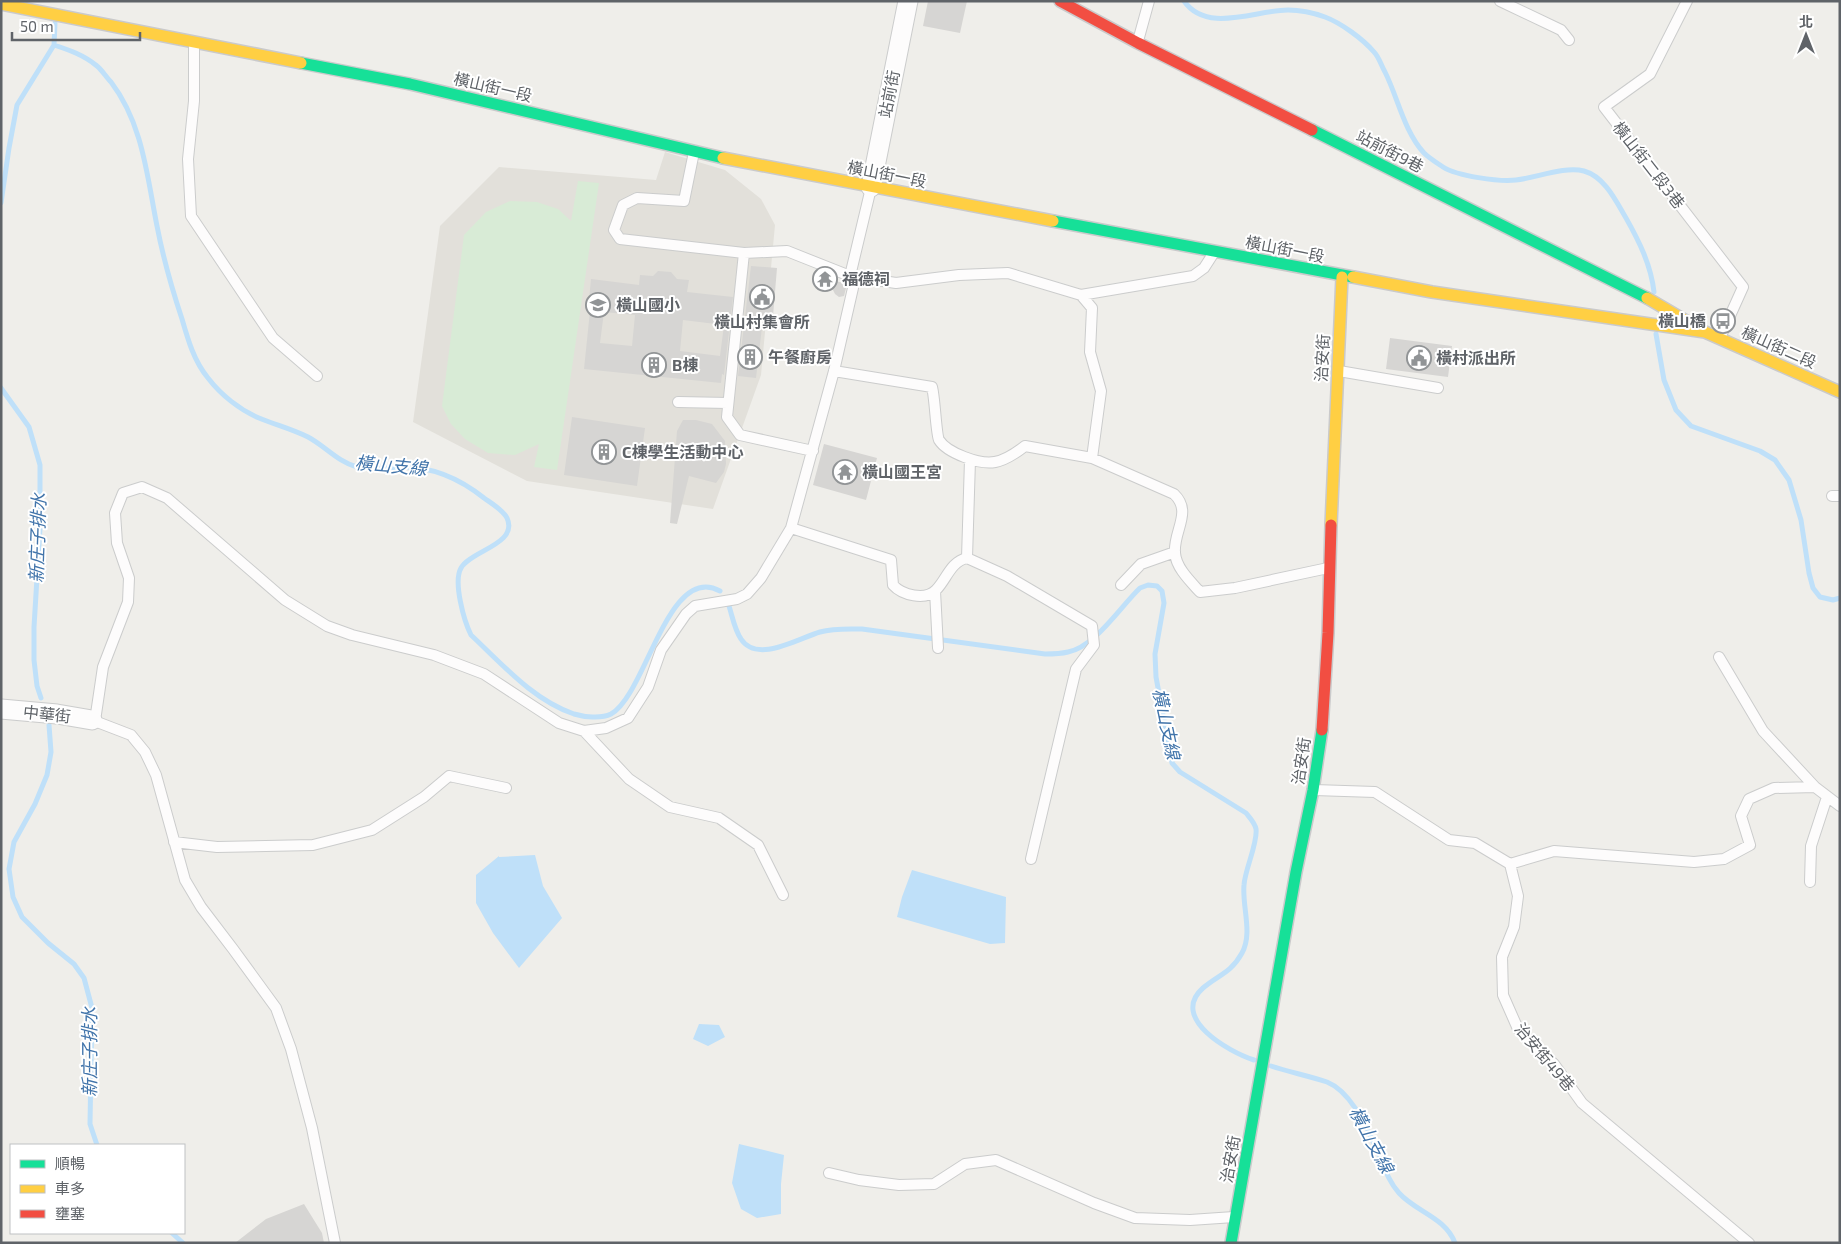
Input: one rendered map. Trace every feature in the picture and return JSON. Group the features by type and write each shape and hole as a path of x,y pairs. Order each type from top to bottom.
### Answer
{"street":[{"name":"站前街","path":"871,187 908,1"},
{"name":"站前街9巷","path":"1060,1 1138,43 1653,301 1704,332"},
{"name":"橫山街一段","path":"1,4 410,84 694,152 871,187 1342,277 1704,332"},
{"name":"治安街","path":"1231,1243 1296,872 1314,790 1322,728 1328,633 1342,277"},
{"name":"橫山街二段","path":"1704,332 1840,392"},
{"name":"中華街","path":"1,709 56,714 92,720"}],"lane":[{"path":"1138,43 1149,1"},
{"path":"1500,1 1561,30 1569,40"},
{"name":"橫山街二段3巷","path":"1687,1 1650,74 1604,107 1743,287 1720,339"},
{"path":"194,42 194,101 188,160 191,216 273,338 317,376"},
{"path":"694,152 684,201 637,198 623,205 614,230 620,239 744,254 787,252 850,276 896,283 959,275 1008,273 1081,295 1193,276 1204,268 1214,252"},
{"path":"335,1243 312,1128 291,1048 276,1008 201,907 185,880 156,775 145,752 131,735 92,720 96,714 103,667 128,602 129,578 116,543 115,513 123,493 142,487 167,498 285,600 327,626 352,635 434,655 484,674 559,723 584,731 606,728 628,718 648,687 661,650 686,614 695,606 737,599 747,594 760,578 791,528 834,371 853,288 850,276 871,187"},
{"path":"744,254 727,417 740,435 812,450"},
{"path":"1081,295 1092,308 1090,352 1101,391 1092,458"},
{"path":"834,371 932,387 935,398 938,440 947,448 970,460 994,463 1016,454 1025,446 1092,458 1174,494 1181,501 1183,510 1175,552 1177,561 1187,577 1200,592 1235,588 1330,568"},
{"path":"1338,371 1438,388"},
{"path":"678,402 728,403"},
{"path":"967,558 970,460"},
{"path":"791,528 891,560 893,585 900,592 919,596 935,591 952,567 959,560 967,558 1007,576 1092,626 1094,645 1076,669 1030,859"},
{"path":"1121,585 1141,564 1175,552"},
{"path":"935,591 938,648"},
{"path":"1719,657 1763,731 1815,787 1840,806"},
{"path":"584,731 629,779 670,807 719,818 758,845 782,894"},
{"path":"174,842 217,847 313,845 372,830 424,797 449,776 506,788"},
{"path":"1314,790 1374,792 1449,840 1475,843 1510,864 1554,851 1694,862 1724,859 1750,845 1741,816 1749,799 1774,788 1815,787"},
{"path":"1810,882 1811,846 1827,796"},
{"name":"治安街49巷","path":"1510,864 1518,896 1514,927 1502,956 1502,995 1518,1029 1554,1064 1582,1103 1749,1243"},
{"path":"829,1173 859,1180 899,1185 934,1184 965,1164 996,1160 1094,1203 1135,1218 1190,1220 1235,1217"}],"shaded area":[{"name":"橫山國小","path":"665,152 725,170 761,199 775,225 761,375 713,509 527,481 413,422 440,226 499,167 656,180"}],"green space":[{"path":"578,181 599,183 557,470 534,467 539,444 515,455 488,453 465,439 451,424 442,406 464,235 486,212 510,201 537,202 558,209 571,221"}],"water":[{"path":"535,855 543,886 562,918 519,968 493,933 476,903 476,875 499,856"},
{"path":"912,870 1006,897 1005,943 990,944 897,917"},
{"path":"699,1024 719,1025 725,1037 708,1046 693,1039"},
{"path":"739,1144 784,1155 781,1184 781,1214 757,1218 741,1209 732,1183"}],"building":[{"path":"928,1 967,1 960,33 923,26"},
{"name":"橫山村集會所","path":"751,266 777,268 772,328 762,327 756,378 738,376"},
{"path":"658,271 671,272 677,279 689,280 687,292 733,297 724,375 722,374 721,383 584,369 591,279 639,285 640,275 653,276","holes":["604,312 635,315 632,346 600,343","683,320 724,325 720,356 680,351"]},
{"path":"828,280 845,283 844,296 839,297 835,294"},
{"name":"橫村派出所","path":"1390,338 1452,346 1448,377 1386,369"},
{"name":"C棟學生活動中心","path":"572,417 645,428 637,486 564,475"},
{"path":"683,420 696,420 712,424 725,441 726,464 724,472 716,483 689,476 677,524 670,523 677,431"},
{"name":"橫山國王宮","path":"824,444 877,458 866,500 813,485"},
{"path":"304,1204 322,1233 324,1243 235,1243 266,1219"}],"waterway":[{"path":"1184,1 1194,11 1205,16 1233,18 1292,10 1321,16 1345,27 1364,42 1377,56 1390,82 1406,125 1417,144 1428,157 1449,170 1478,178 1499,180 1524,179 1568,170 1584,171 1598,178 1618,204 1640,244 1654,292"},
{"name":"新庄子排水","path":"1,203 17,105 54,45 55,23"},
{"name":"橫山支線","path":"54,45 92,62 111,82 122,98 137,133 142,151 159,238 171,285 187,335 199,365 219,390 245,411 308,437 350,465 367,468 412,467 434,471 455,479 475,491 505,515 509,527 506,534 500,541 466,562 461,568 458,582 465,621 471,635 519,680 545,700 574,714 592,717 602,717 611,714 624,702 659,634 672,612 686,595 702,587 720,591"},
{"path":"1656,334 1664,380 1676,410 1691,426 1760,451 1775,460 1789,480 1801,520 1813,588 1820,597 1833,600 1840,598"},
{"name":"新庄子排水","path":"1,388 29,427 40,465 40,528 34,660 37,686 41,698"},
{"name":"橫山支線","path":"728,603 741,639 748,646 757,649 779,647 825,631 862,629 1053,654 1078,649 1088,643 1140,588 1148,585 1157,586 1162,591 1164,603 1155,654 1156,677 1172,763 1180,772 1246,813 1256,829 1255,841 1244,885 1247,928 1245,945 1238,960 1203,988 1194,999 1193,1011 1198,1022 1206,1032 1218,1042 1254,1060"},
{"name":"新庄子排水","path":"49,725 51,752 47,775 35,804 14,842 9,869 13,897 22,917 48,943 74,964 84,978 92,1008 90,1124 97,1144"},
{"name":"橫山支線","path":"1271,1066 1327,1082 1344,1094 1364,1122 1395,1188 1406,1200 1444,1227 1455,1243"},
{"name":"新庄子排水","path":"173,1234 183,1243"}],"traffic: fast":[{"path":"301,63 410,84 723,158"},
{"path":"1312,130 1647,298"},
{"path":"1053,221 1353,277"},
{"path":"1231,1243 1296,872 1313,790 1322,730"}],"traffic: slow":[{"path":"1,4 301,63"},
{"path":"723,158 1053,221"},
{"path":"1331,525 1342,277"},
{"path":"1353,277 1432,292 1705,332"},
{"path":"1647,298 1705,332 1840,392"}],"traffic: jam":[{"path":"1060,1 1138,43 1312,130"},
{"path":"1322,730 1328,633 1331,525"}],"place":[{"name":"福德祠","path":"825,279"},
{"name":"橫山村集會所","path":"762,297"},
{"name":"橫山國小","path":"598,305"},
{"name":"橫山橋","path":"1723,321"},
{"name":"午餐廚房","path":"750,357"},
{"name":"橫村派出所","path":"1419,358"},
{"name":"B棟","path":"654,365"},
{"name":"C棟學生活動中心","path":"604,452"},
{"name":"橫山國王宮","path":"845,472"}]}
